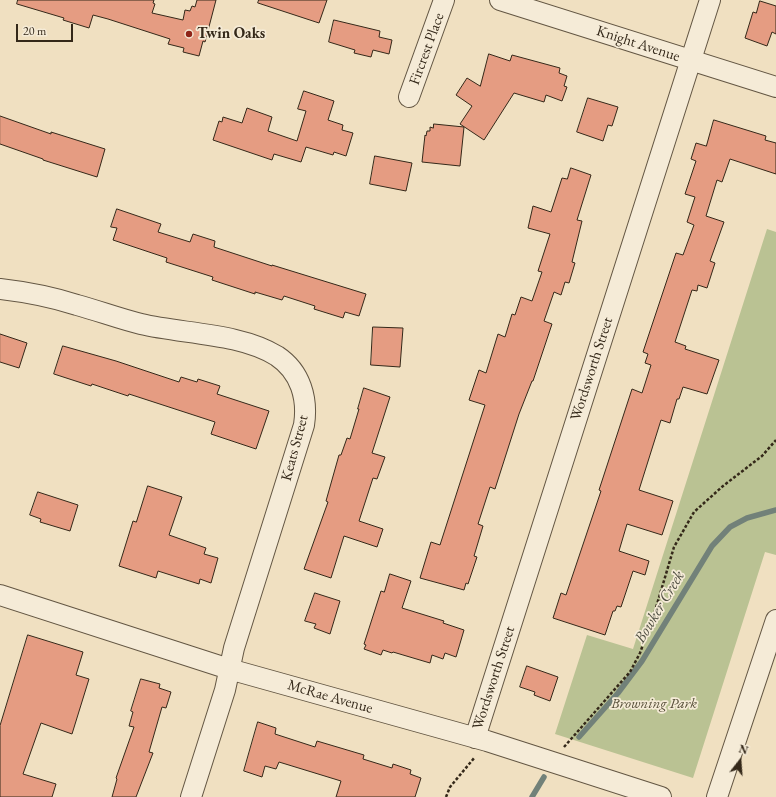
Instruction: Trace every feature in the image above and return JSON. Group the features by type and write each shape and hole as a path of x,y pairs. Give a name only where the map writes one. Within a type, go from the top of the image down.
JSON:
{"street":[{"name":"Fircrest Place","path":"409,97 444,0"},
{"name":"Knight Avenue","path":"500,0 776,87"},
{"name":"Wordsworth Street","path":"476,746 710,0"},
{"name":"Keats Street","path":"0,289 45,296 143,324 236,340 277,356 294,373 304,394 304,426 236,641 225,690 191,797"},
{"name":"McRae Avenue","path":"0,594 229,669 476,746 550,762 661,797"},
{"path":"717,797 776,620"}],"path":[{"path":"550,762 630,672 640,653 655,611 674,547 694,512 723,486 762,456 776,440"},
{"path":"446,797 450,786 458,776 476,746"}],"green space":[{"name":"Browning Park","path":"767,229 776,232 776,555 765,552 693,778 555,734 587,635 633,649"}],"building":[{"path":"18,0 154,0 153,3 155,4 152,13 183,20 185,10 190,11 192,6 195,7 197,0 216,0 205,42 203,41 199,56 183,52 184,48 168,44 170,39 108,19 93,15 89,28 63,20 64,18 17,4"},
{"path":"259,0 327,0 319,23 258,3"},
{"path":"760,1 776,6 776,34 772,32 767,46 745,38 753,12 756,13"},
{"path":"334,20 380,31 379,37 392,40 389,54 373,50 371,57 354,53 355,50 329,42"},
{"path":"489,54 510,61 512,55 560,68 559,73 567,76 564,86 567,87 562,101 546,95 544,102 514,93 484,140 460,124 472,106 456,95 467,78 480,86"},
{"path":"304,91 334,101 328,120 343,125 342,130 353,133 346,156 334,152 333,155 306,147 301,162 274,154 272,160 213,140 219,121 222,122 223,117 242,123 247,108 272,117 268,131 297,141 306,111 298,109"},
{"path":"588,98 618,107 612,126 608,125 603,141 577,132"},
{"path":"0,116 51,134 51,132 105,149 97,177 43,160 0,144"},
{"path":"714,120 766,136 765,140 776,143 776,174 730,159 722,182 717,180 706,216 724,222 710,261 715,263 707,288 698,285 697,291 692,290 675,342 686,346 685,349 719,360 707,394 683,387 679,399 677,399 670,423 661,420 639,490 673,501 662,535 627,524 619,551 649,561 645,575 633,571 621,607 617,606 615,611 613,611 605,635 553,618 561,593 566,595 601,491 599,490 632,389 642,393 651,365 645,363 648,354 643,352 676,253 683,255 694,225 687,222 695,197 685,194 696,161 691,159 696,143 706,146"},
{"path":"434,124 464,127 460,166 422,162 425,135 426,136 427,131 430,131 430,127 433,128"},
{"path":"375,156 412,163 406,191 370,184"},
{"path":"571,168 591,175 577,220 582,221 572,262 575,263 569,283 565,282 561,295 554,292 544,321 552,324 533,381 519,414 495,489 490,487 478,524 483,526 474,556 477,557 468,584 466,583 464,590 420,578 431,542 440,545 485,405 469,400 479,370 486,373 498,334 505,337 512,314 515,315 521,297 532,301 542,272 538,271 550,234 528,228 533,206 551,212 562,178 567,179"},
{"path":"117,209 161,224 158,232 190,242 193,234 215,241 214,247 366,294 359,316 345,312 343,318 314,309 315,306 284,296 282,300 255,292 255,294 212,280 213,277 166,262 167,258 113,240 117,228 111,227"},
{"path":"373,327 403,328 400,367 371,365"},
{"path":"0,334 27,343 19,368 0,362"},
{"path":"63,346 116,361 179,382 181,377 197,382 198,379 220,386 217,394 269,411 256,449 211,434 215,422 129,394 128,396 92,384 91,386 54,374"},
{"path":"364,388 390,397 372,453 385,457 377,479 373,478 359,521 383,529 377,547 344,536 331,578 304,569 328,502 326,501 339,455 341,455 347,438 350,439"},
{"path":"148,486 182,497 169,535 206,548 204,554 218,558 211,583 200,579 199,584 158,571 156,578 119,566 133,521 136,522"},
{"path":"38,492 78,505 70,531 40,522 41,519 30,515"},
{"path":"390,574 411,581 402,608 444,621 443,623 464,630 456,657 445,653 443,659 432,655 430,663 393,652 383,650 381,655 364,649 366,645 364,644 381,591 384,592"},
{"path":"315,593 340,601 330,634 314,628 316,624 305,621"},
{"path":"28,635 83,652 76,675 89,679 72,734 41,723 23,774 56,784 52,797 0,797 0,726"},
{"path":"527,666 558,677 550,701 534,695 535,692 520,687"},
{"path":"141,679 160,684 159,688 171,692 166,708 162,707 149,752 153,753 136,797 112,797 116,778 134,727 129,726 133,712 131,711"},
{"path":"258,722 276,728 275,734 315,747 317,741 364,755 363,759 392,768 393,764 411,770 410,774 421,778 415,797 336,797 341,781 279,762 276,769 265,766 262,777 244,771"}],"waterway":[{"name":"Bowker Creek","path":"579,737 618,693 642,661 712,546 730,527 747,518 776,510"},
{"name":"Bowker Creek","path":"532,797 544,777"}],"place":[{"name":"Twin Oaks","path":"189,34"}]}
